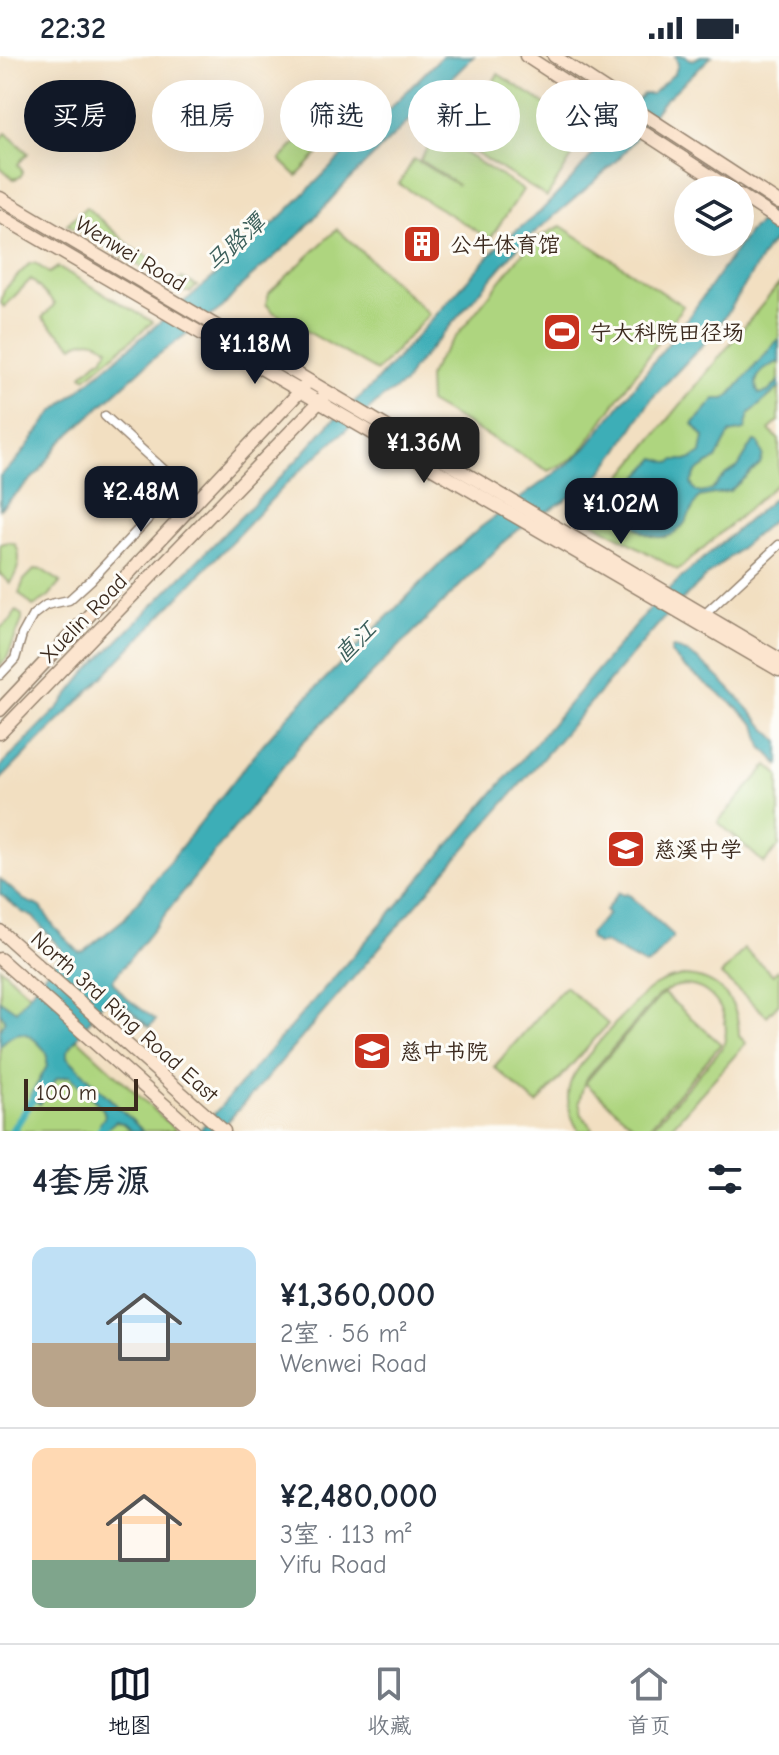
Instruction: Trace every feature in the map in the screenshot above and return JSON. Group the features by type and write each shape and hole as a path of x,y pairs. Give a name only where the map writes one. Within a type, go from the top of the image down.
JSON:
{"main road":[{"path":"526,56 710,176"},
{"path":"554,56 776,201"},
{"name":"Wenwei Road","path":"0,198 208,321 305,386"},
{"path":"754,204 779,220"},
{"name":"Wenwei Road","path":"0,216 198,331 324,397 677,606 779,670"},
{"name":"Xuelin Road","path":"0,710 305,386"},
{"name":"Xuelin Road","path":"0,733 324,397"},
{"name":"Wenwei Road","path":"677,606 704,615 779,659"},
{"name":"North 3rd Ring Road East","path":"0,931 224,1131"},
{"name":"North 3rd Ring Road East","path":"0,959 194,1131"}],"street":[{"path":"0,675 15,659 22,635 33,615 46,605 69,600 175,490 174,479 105,416"},
{"path":"704,615 779,545"}],"green space":[{"path":"520,88 536,98 536,152 575,152 547,197 474,152 520,152"},
{"path":"6,133 28,153 18,164 23,172 20,177 14,179 0,167 0,139"},
{"path":"288,152 320,152 297,176 280,160"},
{"path":"425,152 463,152 523,190 490,239 399,184 414,159 458,185 420,160"},
{"path":"86,207 135,250 154,259 151,266 180,282 182,278 197,286 185,292 67,224"},
{"name":"宁大科院田径场","path":"561,226 683,306 580,453 549,471 429,402 428,377 439,358 533,240"},
{"path":"337,229 429,314 377,371 273,312 266,304 269,293"},
{"path":"35,263 49,273 58,267 153,322 86,378 82,375 103,359 108,348 90,340 73,346 42,318 55,304 31,279 4,307 1,303 4,290 29,264"},
{"path":"779,284 779,421 769,430 779,440 779,482 678,570 570,509 579,500 593,507 602,501"},
{"path":"0,544 15,544 19,559 10,583 0,574"},
{"path":"35,569 61,582 48,597 33,606 19,593 24,580"},
{"path":"16,611 22,615 22,620 7,658 0,666 0,628 11,620"},
{"path":"768,765 779,775 779,846 764,863 718,822"},
{"path":"744,949 773,975 777,970 779,972 779,1003 767,1016 721,975"},
{"path":"0,967 177,1131 0,1131"},
{"path":"683,976 696,977 717,986 731,1002 739,1036 746,1043 668,1131 649,1131 723,1047 726,1033 719,1007 701,989 676,987 659,995 585,1080 579,1102 582,1115 594,1131 579,1131 568,1103 574,1075 621,1017 657,984"},
{"path":"565,986 608,1024 537,1104 494,1067"},
{"path":"663,993 721,1044 646,1131 640,1131 585,1083"}],"water":[{"path":"442,56 474,56 450,80 418,80"},
{"path":"675,56 692,60 712,56 664,101 648,121 648,94 652,94 675,73 678,64"},
{"path":"408,90 408,121 392,137 392,106"},
{"path":"346,152 377,152 300,234 242,285 223,307 154,358 59,444 39,472 0,509 0,476 17,460 53,412 284,214"},
{"path":"594,152 624,152 593,183 521,244 411,371 405,383 382,398 292,478 0,780 0,767 58,708 84,675 330,423 370,388 502,242 540,212"},
{"path":"779,203 779,237 768,247 711,336 652,398 595,481 512,534 301,744 112,981 125,997 156,1020 149,1027 109,994 67,1052 67,1057 143,1131 132,1131 116,1121 106,1129 100,1124 105,1116 103,1109 70,1076 57,1078 40,1104 30,1097 47,1066 47,1053 36,1040 19,1033 0,1046 0,1031 5,1020 0,1012 0,1000 16,1011 61,949 33,917 0,894 0,879 24,900 41,907 55,928 79,952 124,919 289,715 443,561 481,527 586,448 685,322 732,256 754,256 754,227"},
{"path":"779,338 779,362 764,370 756,383 759,394 768,392 779,381 779,388 749,414 745,430 730,433 716,459 696,472 691,483 695,491 711,490 726,474 738,467 754,441 758,442 763,455 760,464 730,491 699,497 686,521 675,533 657,537 640,530 625,506 631,487 656,458 671,463 690,460 701,453 704,437 693,424 715,399 725,399 731,394"},
{"path":"779,494 779,515 706,577 662,620 219,1131 199,1131 409,892 652,606"},
{"path":"672,648 684,651 713,672 779,742 779,765 762,747 756,725 684,667 671,653"},
{"path":"619,892 623,895 627,893 673,935 654,960 645,965 605,943 597,944 590,939 589,934 608,914 605,911"}],"waterway":[{"name":"直江","path":"12,1131 38,1091"},
{"path":"100,1131 110,1118"}],"place":[{"name":"公牛体育馆","path":"422,244"},
{"name":"宁大科院田径场","path":"562,332"},
{"name":"慈溪中学","path":"626,849"},
{"name":"慈中书院","path":"372,1051"}],"water label":[{"name":"马路潭","path":"235,243"}]}
